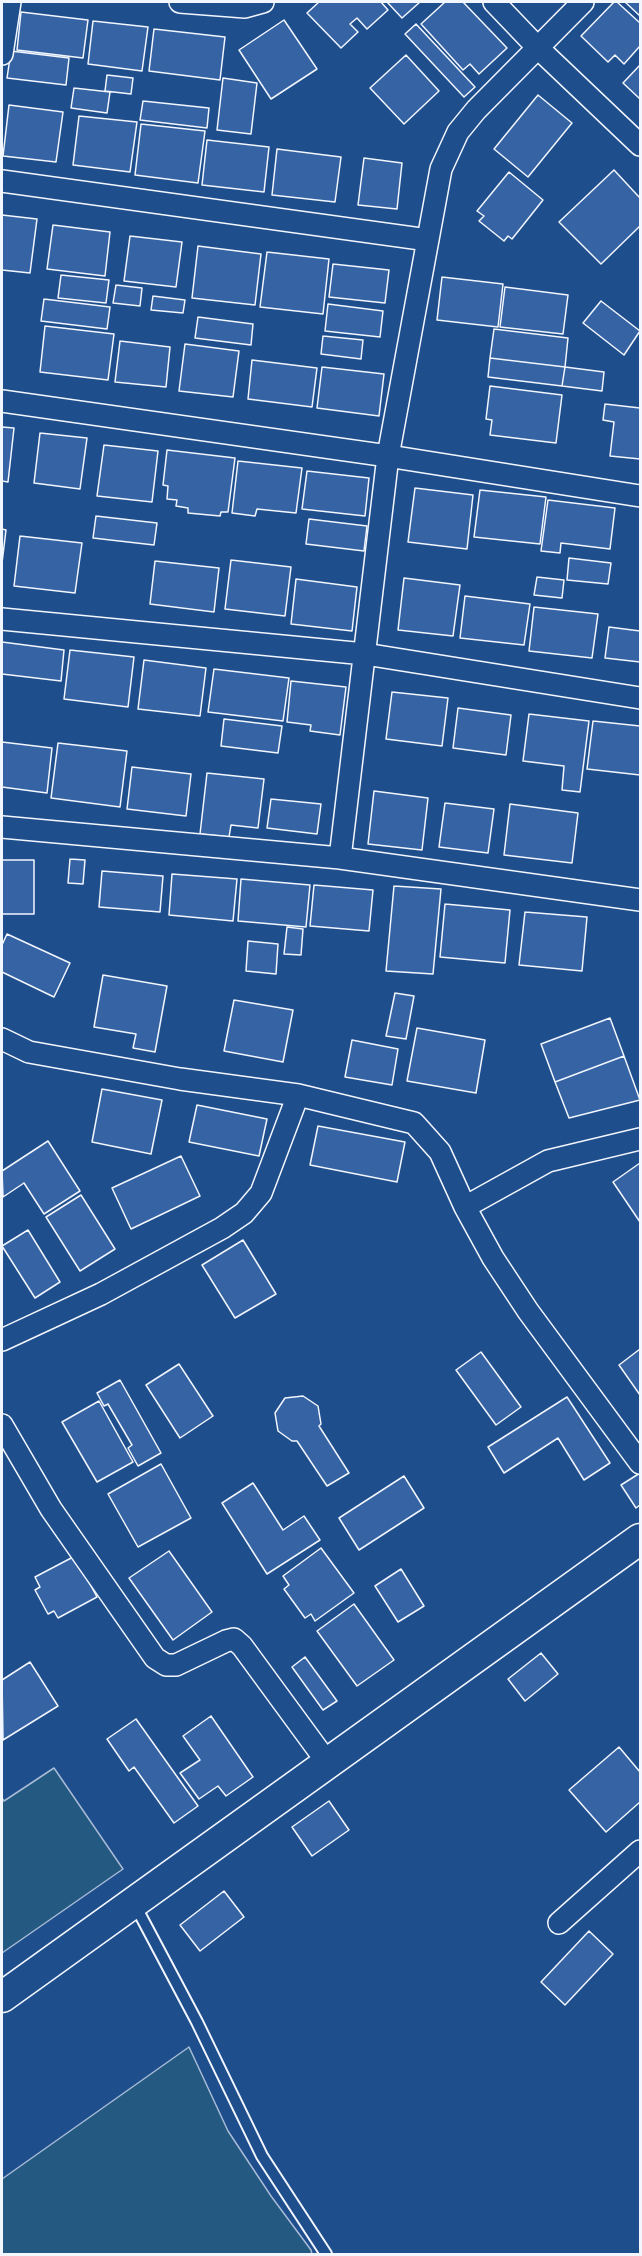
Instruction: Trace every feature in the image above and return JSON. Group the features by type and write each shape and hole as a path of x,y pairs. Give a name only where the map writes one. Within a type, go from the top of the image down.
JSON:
{"main road":[{"path":"2,1997 640,1539"}],"street":[{"path":"2,54 10,2"},
{"path":"180,2 245,7 263,2"},
{"path":"494,2 538,48 640,146"},
{"path":"340,858 388,456 441,169 458,132 476,110 583,2"},
{"path":"2,181 428,240"},
{"path":"2,401 388,456 640,496"},
{"path":"2,619 364,654 640,698"},
{"path":"2,827 340,858 640,900"},
{"path":"2,1039 29,1052 180,1079 298,1095 414,1123 440,1152 465,1207 493,1258 528,1311 640,1463"},
{"path":"2,1340 101,1294 222,1228 244,1213 261,1193 298,1095"},
{"path":"465,1207 548,1161 640,1139"},
{"path":"2,1425 51,1509 155,1658 165,1665 176,1665 234,1639 242,1646 327,1762"},
{"path":"559,1923 640,1851"}],"lane":[{"path":"134,1903 197,2022 262,2156 326,2254"}],"shaded area":[{"path":"54,1768 123,1869 2,1953 2,1798 4,1801"},
{"path":"189,2047 228,2131 312,2254 2,2254 2,2179"}],"building":[{"path":"319,2 381,2 388,10 367,29 357,18 350,24 358,32 341,48 307,13"},
{"path":"387,2 420,2 402,18"},
{"path":"445,2 463,2 507,48 479,74 470,64 463,70 421,24"},
{"path":"614,2 617,2 640,23 640,46 624,64 615,55 608,62 581,36"},
{"path":"625,2 640,2 640,16"},
{"path":"21,12 88,20 83,58 17,50"},
{"path":"284,20 317,69 271,99 239,50"},
{"path":"93,21 148,27 142,71 88,64"},
{"path":"416,24 475,87 464,97 405,34"},
{"path":"154,29 225,37 220,80 149,71"},
{"path":"11,51 69,58 66,85 7,78"},
{"path":"406,55 439,91 404,124 370,88"},
{"path":"640,65 640,99 623,83"},
{"path":"107,75 133,78 131,94 105,91"},
{"path":"223,78 257,83 251,134 217,130"},
{"path":"74,88 110,92 107,113 71,108"},
{"path":"538,95 572,123 528,177 494,149"},
{"path":"143,101 209,108 207,128 140,120"},
{"path":"9,105 63,112 56,162 3,156"},
{"path":"79,116 137,122 130,172 73,165"},
{"path":"141,124 205,131 198,183 135,175"},
{"path":"207,140 269,147 264,192 202,185"},
{"path":"277,149 341,157 335,202 272,195"},
{"path":"364,158 402,163 397,209 358,205"},
{"path":"614,170 640,198 640,226 601,264 559,222"},
{"path":"509,172 543,200 512,239 508,236 504,241 479,221 484,216 477,211"},
{"path":"2,215 37,219 30,273 2,270"},
{"path":"53,225 110,232 105,276 47,269"},
{"path":"130,236 182,242 176,287 124,281"},
{"path":"198,246 261,254 255,305 192,298"},
{"path":"267,252 329,259 323,314 260,307"},
{"path":"333,264 389,270 385,303 329,297"},
{"path":"61,275 109,280 106,303 58,298"},
{"path":"442,277 503,284 498,327 437,320"},
{"path":"116,285 142,288 140,306 113,303"},
{"path":"505,287 568,295 563,334 500,327"},
{"path":"153,296 185,300 183,313 151,310"},
{"path":"44,299 110,307 107,329 41,321"},
{"path":"601,301 640,331 624,355 583,323"},
{"path":"328,304 383,311 380,337 325,331"},
{"path":"198,317 253,324 251,345 195,338"},
{"path":"45,326 114,334 108,380 40,372"},
{"path":"494,329 568,338 565,367 490,358"},
{"path":"323,336 363,340 361,359 321,354"},
{"path":"120,341 170,347 166,387 115,382"},
{"path":"185,344 239,351 233,397 179,391"},
{"path":"490,358 565,367 562,386 488,377"},
{"path":"252,360 317,368 312,407 248,399"},
{"path":"322,367 384,374 379,416 317,408"},
{"path":"565,367 604,372 602,391 562,386"},
{"path":"490,386 562,395 556,443 490,435 492,420 486,419"},
{"path":"605,404 640,408 640,459 610,456 614,422 603,420"},
{"path":"2,427 14,428 8,482 2,481"},
{"path":"40,433 87,438 80,489 34,483"},
{"path":"104,445 158,451 152,502 97,496"},
{"path":"167,450 235,458 228,512 221,512 220,516 188,513 188,508 176,506 177,500 167,499 168,486 163,485"},
{"path":"238,461 302,468 296,513 257,509 255,516 232,513"},
{"path":"307,471 369,478 365,516 302,509"},
{"path":"415,488 473,495 467,549 408,542"},
{"path":"480,490 546,497 540,544 474,537"},
{"path":"548,500 615,508 610,549 561,543 560,553 541,551"},
{"path":"96,516 157,523 154,545 93,538"},
{"path":"309,519 367,526 364,551 306,544"},
{"path":"2,529 6,530 2,563"},
{"path":"20,536 82,543 75,593 14,586"},
{"path":"569,558 611,563 608,584 567,580"},
{"path":"231,560 291,567 285,616 225,609"},
{"path":"155,561 219,568 214,612 150,604"},
{"path":"537,577 564,580 562,598 534,595"},
{"path":"404,578 460,585 453,636 398,630"},
{"path":"296,579 357,587 352,631 291,624"},
{"path":"465,596 530,604 524,645 460,638"},
{"path":"534,607 598,614 592,658 529,651"},
{"path":"609,627 640,631 640,662 605,658"},
{"path":"2,642 64,650 61,681 2,674"},
{"path":"70,650 134,657 128,707 64,699"},
{"path":"144,660 206,668 200,716 138,709"},
{"path":"214,669 289,678 283,721 208,712"},
{"path":"291,681 346,687 340,735 310,731 311,725 287,722"},
{"path":"392,692 448,698 442,746 386,739"},
{"path":"458,708 511,715 506,755 453,748"},
{"path":"529,714 589,721 580,792 562,790 564,766 523,761"},
{"path":"224,719 282,726 278,753 221,746"},
{"path":"593,721 640,726 640,775 587,769"},
{"path":"2,742 52,748 47,793 2,787"},
{"path":"58,743 127,751 120,807 51,798"},
{"path":"132,767 191,774 186,816 127,809"},
{"path":"207,773 264,779 258,828 231,825 229,837 200,834"},
{"path":"374,791 428,798 422,850 368,844"},
{"path":"271,799 321,804 317,834 267,828"},
{"path":"445,803 494,809 488,853 439,847"},
{"path":"510,804 578,813 572,863 504,855"},
{"path":"70,859 85,860 83,884 68,883"},
{"path":"2,860 34,860 34,914 2,914"},
{"path":"102,871 163,876 160,912 99,907"},
{"path":"172,874 237,879 233,921 169,915"},
{"path":"241,879 310,885 306,927 238,921"},
{"path":"314,885 373,890 369,931 310,926"},
{"path":"394,886 441,889 433,974 386,971"},
{"path":"445,904 510,910 505,963 440,957"},
{"path":"525,912 587,917 582,971 519,965"},
{"path":"287,927 303,929 301,955 284,954"},
{"path":"7,934 70,963 54,997 2,972 2,945"},
{"path":"248,941 278,944 276,974 246,971"},
{"path":"103,975 167,986 155,1052 133,1048 136,1034 94,1027"},
{"path":"395,993 414,996 406,1039 386,1036"},
{"path":"234,1000 293,1010 283,1062 224,1051"},
{"path":"610,1018 624,1056 555,1082 541,1044"},
{"path":"417,1028 485,1040 476,1093 407,1081"},
{"path":"352,1040 398,1049 392,1085 345,1077"},
{"path":"624,1056 640,1100 569,1118 555,1082"},
{"path":"102,1089 162,1100 151,1154 92,1142"},
{"path":"197,1105 267,1119 259,1156 189,1142"},
{"path":"318,1126 405,1142 397,1182 310,1165"},
{"path":"48,1141 80,1191 44,1214 24,1183 3,1197 2,1171"},
{"path":"181,1156 200,1196 131,1229 112,1188"},
{"path":"640,1163 640,1222 613,1182"},
{"path":"81,1195 115,1249 80,1271 46,1217"},
{"path":"28,1230 60,1282 35,1298 2,1246"},
{"path":"243,1240 276,1294 235,1318 202,1265"},
{"path":"640,1349 640,1395 619,1365"},
{"path":"481,1352 521,1407 496,1425 456,1370"},
{"path":"179,1364 213,1416 180,1438 146,1385"},
{"path":"120,1380 161,1453 138,1466 128,1448 132,1445 108,1404 104,1406 97,1393"},
{"path":"303,1396 318,1406 321,1424 319,1426 349,1473 327,1486 297,1441 292,1441 278,1431 275,1413 285,1398"},
{"path":"567,1397 610,1463 584,1480 558,1438 504,1473 488,1447"},
{"path":"99,1401 133,1462 97,1482 62,1422"},
{"path":"161,1464 191,1518 138,1547 108,1494"},
{"path":"640,1473 640,1505 636,1508 621,1485"},
{"path":"404,1476 424,1508 359,1550 339,1518"},
{"path":"253,1483 283,1530 304,1516 320,1540 267,1574 222,1503"},
{"path":"321,1548 354,1593 315,1621 311,1614 305,1618 284,1589 289,1585 283,1576"},
{"path":"169,1551 212,1612 173,1640 129,1578"},
{"path":"75,1556 97,1597 58,1618 54,1611 48,1614 35,1590 40,1587 35,1577"},
{"path":"401,1569 424,1606 398,1622 375,1586"},
{"path":"354,1604 394,1660 357,1686 317,1631"},
{"path":"541,1653 558,1674 525,1701 508,1679"},
{"path":"305,1657 337,1701 323,1710 292,1667"},
{"path":"30,1662 58,1706 3,1740 2,1680"},
{"path":"211,1716 253,1777 226,1796 218,1786 199,1799 180,1773 200,1760 183,1736"},
{"path":"136,1719 198,1806 174,1823 134,1767 129,1771 107,1739"},
{"path":"619,1747 640,1772 640,1802 606,1832 569,1790"},
{"path":"329,1801 349,1830 312,1856 292,1827"},
{"path":"224,1891 244,1917 200,1951 180,1925"},
{"path":"589,1931 613,1954 565,2005 541,1982"}]}
